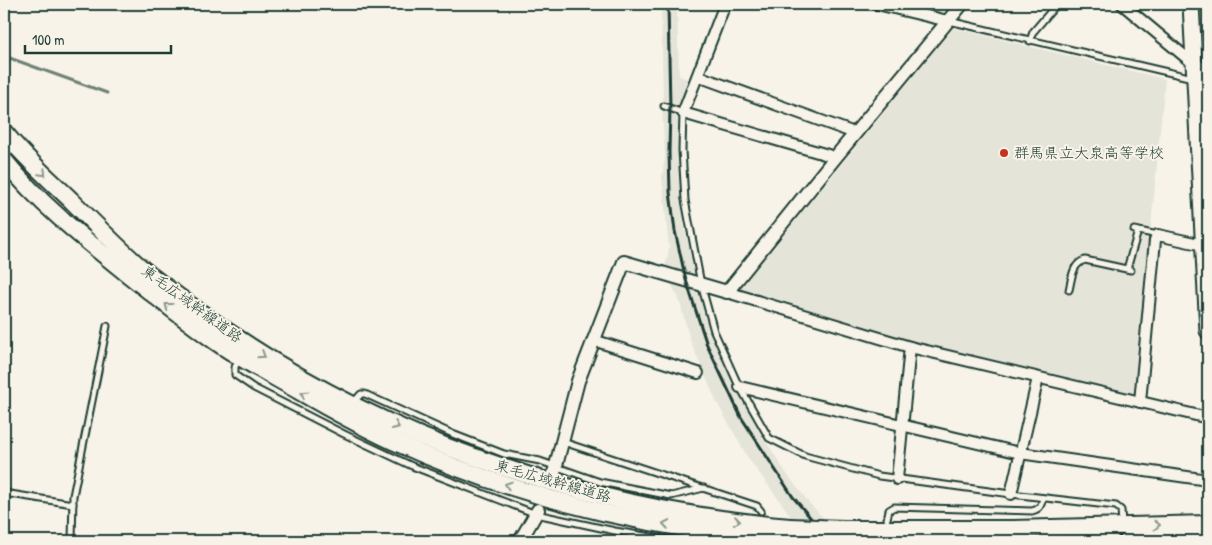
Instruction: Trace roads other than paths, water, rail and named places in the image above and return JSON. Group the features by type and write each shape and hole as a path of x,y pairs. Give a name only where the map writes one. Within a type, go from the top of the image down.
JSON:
{"highway":[{"path":"5,137 5,166"},
{"name":"東毛広域幹線道路","path":"5,137 139,266 224,330 275,363 352,406 445,446 532,478 598,495 669,510 790,527 1125,534 1208,540"},
{"name":"東毛広域幹線道路","path":"5,166 66,225 171,309 217,342 346,418 393,441 471,473 538,496 614,514 695,530 801,541 821,541"},
{"name":"東毛広域幹線道路","path":"1125,534 1208,524"},
{"path":"1103,541 1111,541"}],"main road":[{"path":"1191,4 1199,73 1208,332"}],"street":[{"path":"725,4 683,113 834,158"},
{"path":"877,4 948,21"},
{"path":"726,292 962,4"},
{"path":"1122,4 1199,73"},
{"path":"698,76 849,131"},
{"path":"1140,402 1155,240 1158,235 1206,246"},
{"path":"555,470 578,381 624,262 910,348 1208,418"},
{"path":"593,340 698,372"},
{"path":"897,480 910,348"},
{"path":"1011,494 1038,378"},
{"path":"740,387 1020,454 1208,480"},
{"path":"520,541 537,512"}],"lane":[{"path":"1030,41 1033,32 1057,4"},
{"path":"948,21 1030,41 1199,73"},
{"path":"664,106 683,113 684,200 700,284 714,331 740,387 772,440 805,456 860,472 897,480 1116,506 1121,510 1125,534"},
{"path":"1069,290 1075,266 1079,262 1085,260 1129,269 1136,231 1158,235"},
{"path":"72,541 73,504 107,326"},
{"path":"240,357 234,372 238,378 344,434 412,466 537,512 675,541"},
{"path":"352,406 356,399 365,394 455,435 504,454 540,461 555,470 600,482 671,496 704,488"},
{"path":"562,442 757,506 761,511"},
{"path":"4,493 73,504"},
{"path":"887,519 889,510 894,507 1032,511 1041,506 1043,498"}],"waterway":[{"path":"4,56 107,93"}],"railway":[{"path":"668,4 670,192 675,231 686,280 707,345 741,417 793,497 830,541"}],"place":[{"name":"群馬県立大泉高等学校","path":"1004,153"}]}
